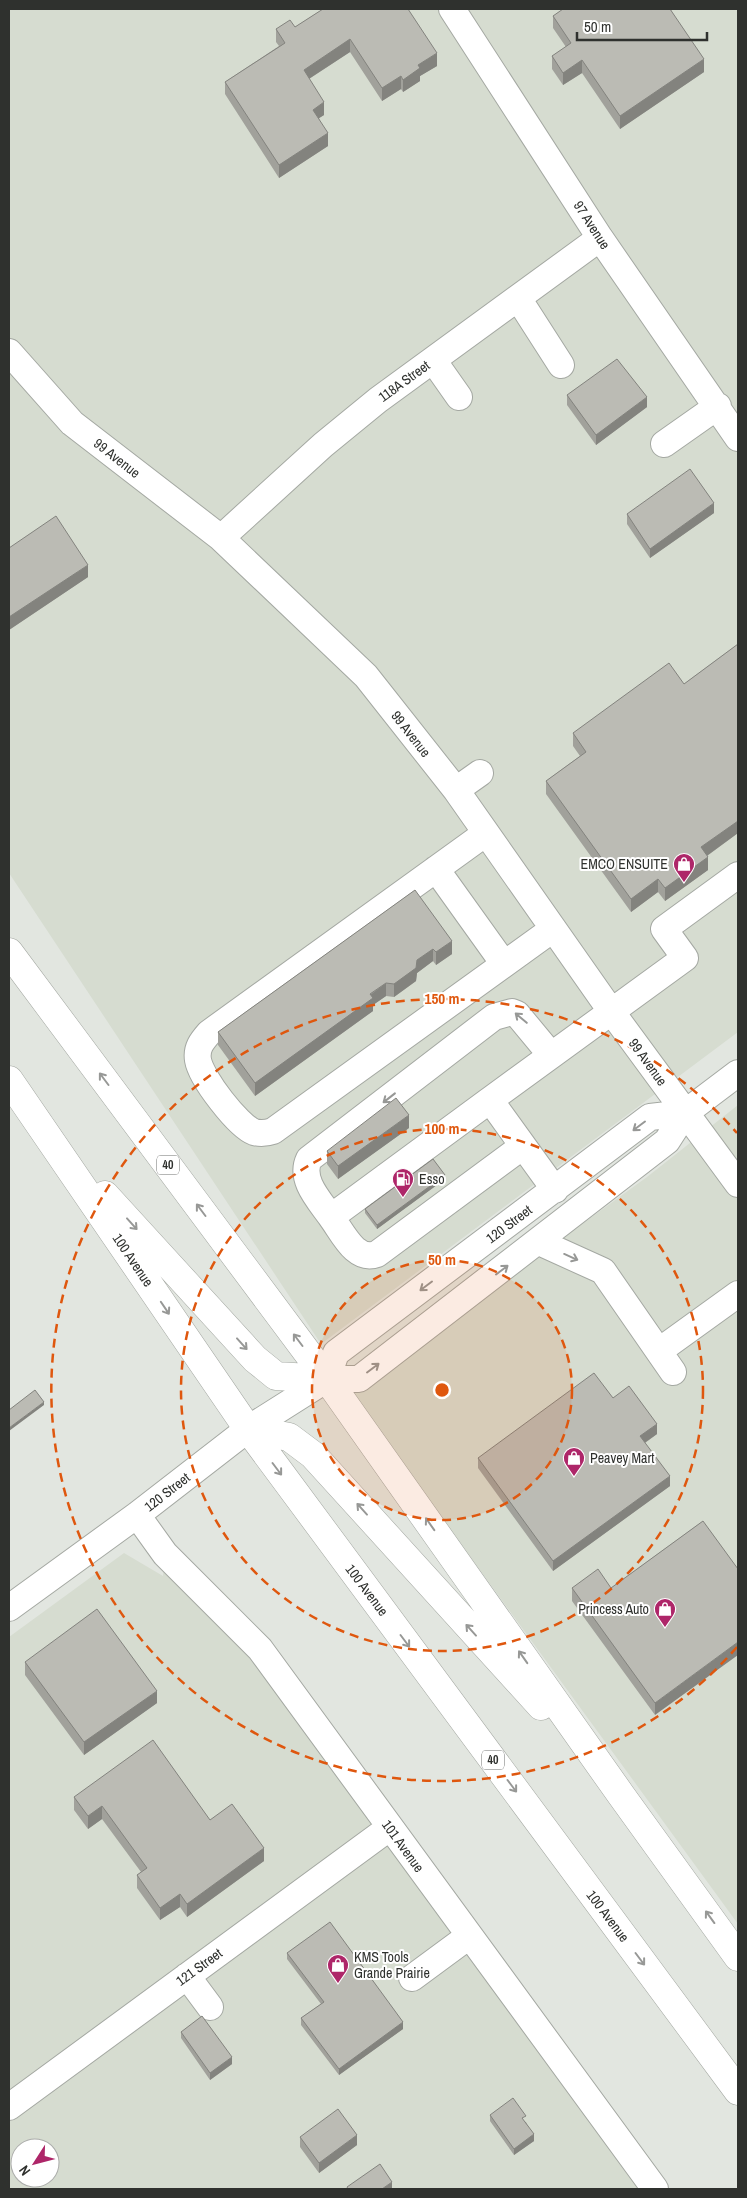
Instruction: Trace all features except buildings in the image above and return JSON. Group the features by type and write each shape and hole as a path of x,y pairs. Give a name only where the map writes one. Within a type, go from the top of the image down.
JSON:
{"main road":[{"name":"40","path":"9,952 327,1379 621,1795 738,1956"},
{"name":"100 Avenue","path":"9,1080 248,1429 738,2091"},
{"path":"40,1124 255,1359 276,1376 327,1379"},
{"path":"248,1429 289,1437 313,1455 621,1795"}],"street":[{"name":"97 Avenue","path":"452,9 600,238 718,406 738,438"},
{"name":"118A Street","path":"221,538 323,445 378,400 600,238"},
{"path":"518,298 561,365"},
{"name":"99 Avenue","path":"9,352 72,423 221,538 366,676 456,790 611,1011 738,1184"},
{"path":"433,360 459,397"},
{"path":"664,444 718,406"},
{"path":"456,790 480,773"},
{"path":"486,833 209,1033 201,1041 198,1050 198,1060 202,1072 245,1127 264,1134 273,1131 553,929"},
{"path":"436,869 504,964"},
{"path":"331,1217 685,958 664,929 738,874"},
{"path":"523,1146 378,1254 369,1257 360,1255 331,1217 308,1182 306,1174 309,1159 494,1017 512,1012 517,1014 551,1055"},
{"path":"327,1379 359,1379 539,1242 667,1141 685,1113 738,1073"},
{"path":"490,1100 555,1190"},
{"name":"120 Street","path":"9,1608 137,1515 248,1429 327,1379 336,1353 650,1117 685,1113"},
{"path":"539,1242 603,1271 666,1361 738,1294"},
{"name":"101 Avenue","path":"137,1515 165,1554 260,1649 655,2189"},
{"name":"121 Street","path":"9,2107 390,1828"},
{"path":"412,1978 469,1936"},
{"path":"187,1976 210,2007"}],"shaded area":[{"path":"9,9 738,9 738,1032 321,1344 9,873"},
{"path":"738,1105 738,1924 350,1392 647,1177"},
{"path":"124,1553 163,1576 165,1554 260,1649 655,2189 9,2189 9,1637"}],"place":[{"name":"EMCO ENSUITE","path":"684,883"},
{"name":"Esso","path":"403,1198"},
{"name":"Peavey Mart","path":"574,1477"},
{"name":"Princess Auto","path":"665,1628"},
{"name":"KMS Tools Grande Prairie","path":"338,1984"}]}
